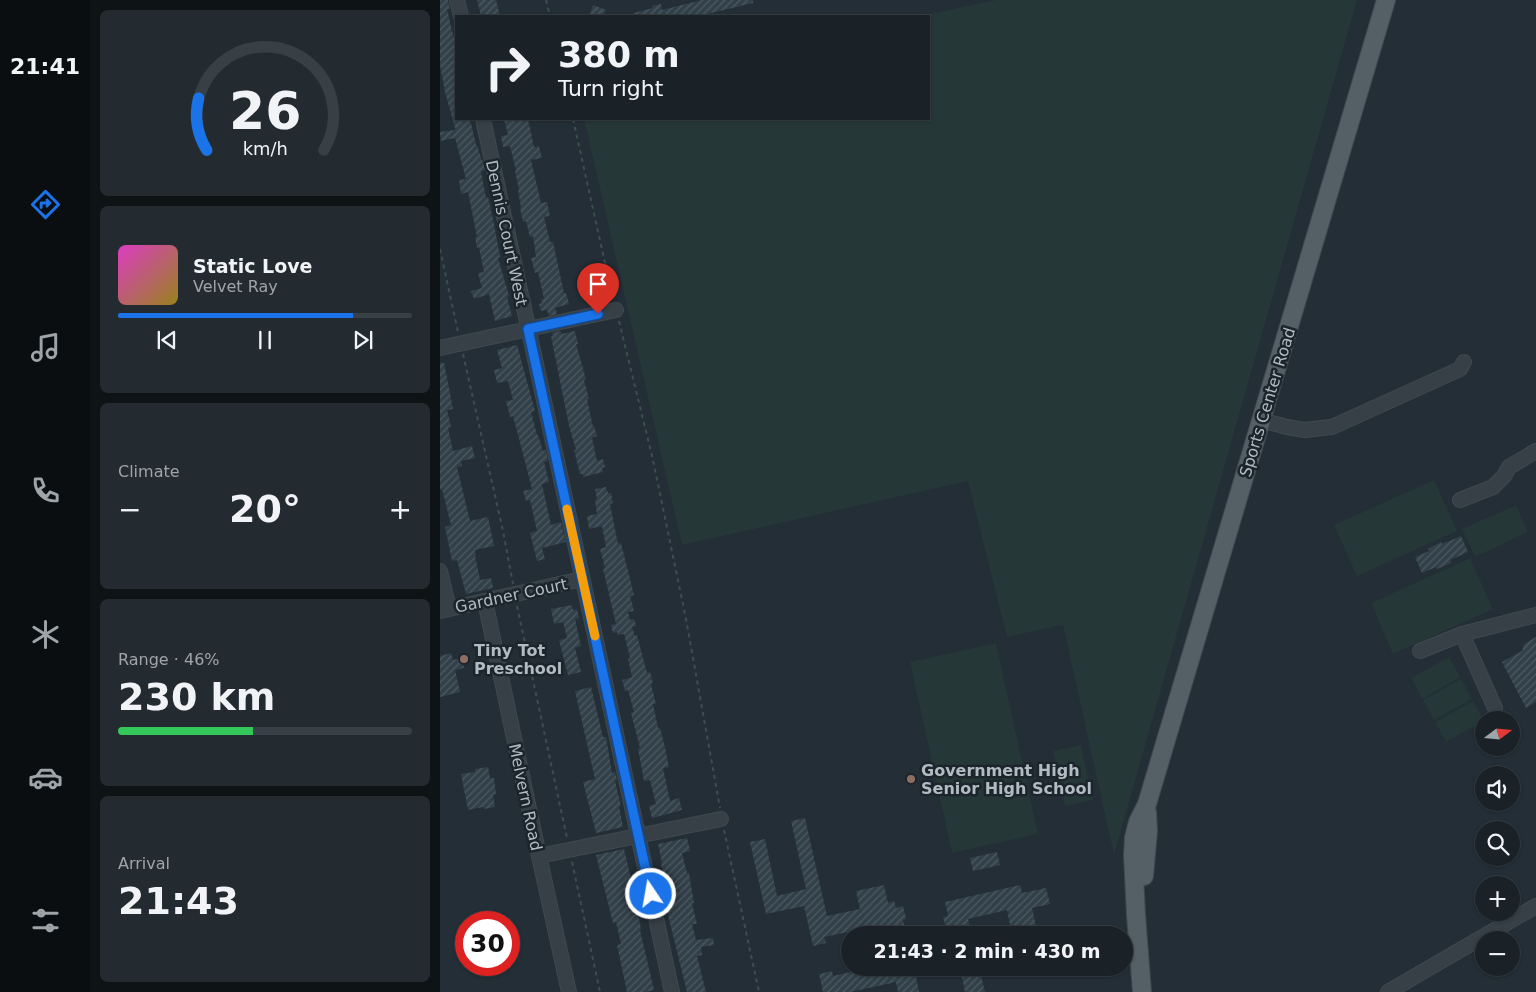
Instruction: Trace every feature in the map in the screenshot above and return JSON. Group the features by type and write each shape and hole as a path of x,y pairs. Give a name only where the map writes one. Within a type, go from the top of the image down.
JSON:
{"main road":[{"name":"Sports Center Road","path":"1142,992 1135,906 1134,838 1138,822 1147,804 1386,0"},
{"name":"Sports Center Road","path":"1147,804 1148,831 1144,902 1152,992"}],"street":[{"path":"457,0 460,15"},
{"name":"Dennis Court West","path":"483,120 672,992"},
{"path":"440,348 616,310"},
{"path":"1261,420 1304,430 1332,427 1460,369 1464,362"},
{"path":"1460,500 1493,487 1504,476 1509,467 1536,451"},
{"path":"440,571 444,610"},
{"name":"Gardner Court","path":"444,610 582,579"},
{"name":"Melvern Road","path":"485,601 569,992"},
{"path":"1420,651 1462,634 1536,615"},
{"path":"1462,634 1495,708"},
{"path":"539,856 722,819"},
{"path":"1388,992 1536,906"}],"path":[{"path":"546,0 550,15"},
{"path":"573,120 616,310 653,460 686,619 722,819 759,992"},
{"path":"440,249 503,531 600,992"}],"shaded area":[{"path":"996,0 1357,0 1114,855 1063,625 1007,637 968,481 682,545 584,120 930,120 930,15 926,15"},
{"path":"1434,480 1457,531 1357,576 1334,525"},
{"path":"1516,505 1528,532 1475,557 1462,529"},
{"path":"1470,558 1493,609 1393,654 1371,603"},
{"path":"996,643 1038,834 952,853 910,662"},
{"path":"1449,657 1460,677 1422,699 1411,678"},
{"path":"1461,679 1472,699 1434,720 1423,700"},
{"path":"1473,701 1478,711 1475,711 1475,726 1446,742 1435,722"},
{"path":"1081,745 1093,800 1065,806 1053,751"}],"building":[{"path":"440,0 448,0 450,9 447,9 453,35 455,35 455,120 470,120 476,145 483,160 485,170 481,172 494,224 500,257 498,258 509,296 507,297 512,316 495,321 489,294 474,299 471,291 482,288 478,273 484,272 479,247 477,248 475,237 477,237 468,192 461,194 459,180 466,179 455,138 441,141 440,132 455,130 455,128 440,65"},
{"path":"477,0 496,0 500,15 481,15"},
{"path":"702,0 753,0 753,3 703,15 634,15 633,13 661,4 662,10"},
{"path":"593,5 606,10 604,15 589,15"},
{"path":"504,120 528,120 534,147 539,146 542,158 531,160 541,203 547,202 550,216 544,217 550,242 553,242 564,293 566,293 569,304 555,308 557,314 549,316 547,310 541,311 539,304 542,303 541,299 544,299 538,272 535,273 531,258 536,257 533,236 530,237 526,221 523,222 516,171 510,146 503,147 501,136 508,135"},
{"path":"561,331 561,334 575,331 578,344 576,344 586,379 584,380 589,399 587,399 593,427 597,436 592,438 597,461 603,459 605,467 602,468 603,472 583,477 583,474 580,474 574,450 576,450 569,426 551,336 553,336 552,333"},
{"path":"517,345 535,411 531,412 537,435 543,451 546,450 548,461 544,462 549,482 542,484 551,525 561,522 566,542 542,548 545,559 537,561 530,533 537,531 530,500 526,501 523,491 532,489 513,416 510,417 506,401 513,400 508,381 497,383 494,370 502,368 497,350"},
{"path":"440,363 444,363 453,409 447,410 451,427 448,428 453,451 472,446 475,458 461,461 462,466 457,467 470,521 488,517 494,546 475,550 480,580 491,578 493,588 466,594 457,560 452,561 445,527 451,525 442,489 440,490"},
{"path":"606,487 608,493 611,493 613,503 610,504 618,544 621,543 634,595 630,596 634,611 628,612 630,620 634,619 636,626 632,627 635,636 637,635 647,673 650,672 653,683 651,684 656,704 653,704 669,767 663,768 670,801 679,798 682,810 652,818 649,806 656,804 650,780 644,781 638,749 640,748 631,713 634,712 628,690 625,691 622,680 632,677 628,659 630,658 624,634 618,635 617,632 613,633 611,625 616,624 600,549 606,547 602,526 589,529 587,516 597,514 595,489"},
{"path":"1461,536 1468,552 1450,560 1451,563 1422,573 1415,557 1429,551 1428,549 1441,542 1442,544"},
{"path":"572,605 573,610 577,609 579,618 575,619 581,646 575,648 581,672 568,675 559,640 567,638 563,622 554,624 551,609"},
{"path":"1536,637 1536,702 1526,708 1502,662 1522,651 1524,644"},
{"path":"451,653 453,660 462,658 464,668 455,670 460,692 440,697 440,656"},
{"path":"591,687 603,737 606,737 612,773 615,772 617,780 615,781 621,806 619,806 623,827 596,833 583,782 595,779 575,691"},
{"path":"488,767 490,778 494,778 496,794 493,795 495,807 468,810 461,774 475,772 475,769"},
{"path":"805,818 827,916 860,909 856,891 884,885 888,903 894,901 896,908 903,906 906,919 903,920 904,926 841,926 841,933 824,937 826,943 813,946 804,906 766,914 750,842 765,839 777,896 806,889 791,821"},
{"path":"687,838 690,851 682,853 687,873 689,873 694,903 692,903 697,924 692,924 696,940 713,938 714,945 701,947 702,955 697,956 706,992 687,992 668,915 665,897 667,896 658,844"},
{"path":"624,849 637,904 640,904 641,912 638,913 640,930 654,990 646,992 627,992 617,945 621,944 616,922 613,923 596,855"},
{"path":"997,852 1000,865 973,871 970,858"},
{"path":"1020,885 1022,893 1046,888 1050,904 1032,908 1036,926 1010,926 1007,910 968,919 970,926 945,926 943,917 948,916 945,902"},
{"path":"832,971 833,976 841,974 841,976 920,976 916,977 919,992 898,992 896,982 850,992 823,992 819,974"},
{"path":"962,976 981,976 985,992 965,992"}],"slow traffic":[{"path":"567,509 595,636"}],"place":[{"name":"Tiny Tot Preschool","path":"464,659"},
{"name":"Government High Senior High School","path":"911,779"}],"route":[{"path":"598,314 528,329 651,894"}]}
